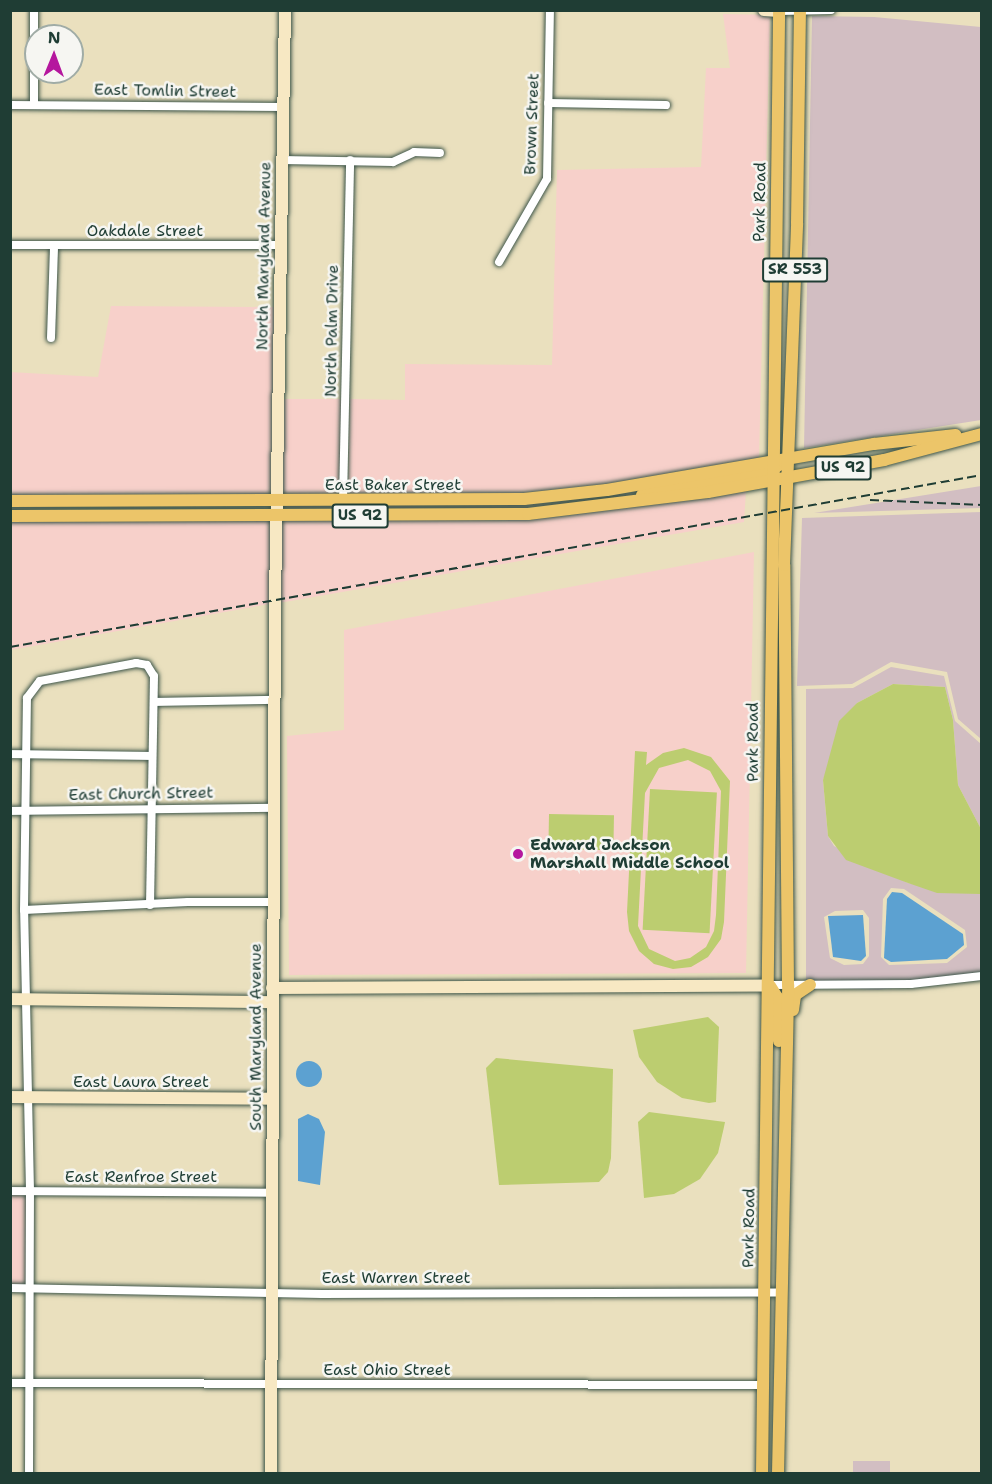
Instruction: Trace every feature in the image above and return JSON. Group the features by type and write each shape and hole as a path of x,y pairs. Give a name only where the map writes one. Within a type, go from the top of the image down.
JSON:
{"main road":[{"name":"Park Road","path":"762,1473 779,11"},
{"name":"Park Road","path":"778,1473 788,986 787,458 797,223 800,11"},
{"name":"US 92","path":"981,433 884,460 787,478 773,470 787,458 981,433"},
{"name":"East Baker Street","path":"14,516 490,516 632,501 773,470"},
{"name":"East Baker Street","path":"14,501 344,501 561,496 773,470"},
{"path":"769,855 775,867 776,963 788,986"},
{"path":"769,985 779,1010 786,1106"},
{"path":"786,1106 795,995 810,985"},
{"path":"765,1291 772,1300 774,1311 774,1394 779,1415"}],"street":[{"path":"34,10 34,105"},
{"name":"North Maryland Avenue","path":"276,516 285,10"},
{"name":"Brown Street","path":"499,262 545,186 550,10"},
{"path":"764,10 831,10"},
{"path":"548,103 666,105"},
{"name":"East Tomlin Street","path":"10,105 282,107"},
{"path":"282,160 393,162 414,152 440,153"},
{"name":"North Palm Drive","path":"344,501 350,160"},
{"name":"Oakdale Street","path":"10,245 280,245"},
{"path":"51,338 54,246"},
{"path":"14,501 14,516"},
{"path":"158,501 158,516"},
{"name":"South Maryland Avenue","path":"271,1473 276,516"},
{"path":"29,1473 30,1191 24,910 27,698 33,687 51,679 136,663 147,665 154,676 156,702 149,809 150,905"},
{"path":"156,702 274,700"},
{"path":"10,754 151,756"},
{"name":"East Church Street","path":"10,811 273,808"},
{"path":"24,910 273,902"},
{"path":"272,988 911,984 981,976"},
{"path":"10,999 272,1002"},
{"name":"East Laura Street","path":"10,1097 272,1099"},
{"name":"East Renfroe Street","path":"10,1191 271,1193"},
{"name":"East Warren Street","path":"10,1288 272,1290 321,1294 782,1292"},
{"name":"East Ohio Street","path":"10,1383 763,1385"}],"shaded area":[{"path":"723,14 770,15 759,458 606,485 524,494 348,497 350,399 405,400 405,364 552,365 557,170 701,167 706,68 730,68"},
{"path":"812,16 874,17 981,27 981,420 804,448"},
{"path":"111,306 275,307 274,496 11,496 10,372 98,377"},
{"path":"283,399 341,399 341,496 283,496"},
{"path":"981,486 981,508 814,513"},
{"path":"645,488 631,496 528,509 281,511 282,506 524,504"},
{"path":"746,490 744,522 279,603 280,521 529,518"},
{"path":"981,512 981,739 958,719 947,672 891,662 852,684 797,686 802,518"},
{"path":"11,521 271,521 270,604 11,650"},
{"name":"Edward Jackson Marshall Middle School","path":"754,552 746,973 289,975 287,736 344,730 344,630"},
{"path":"891,667 944,676 955,721 981,744 981,829 958,785 953,720 945,687 893,684 857,703 823,780 828,836 834,846 908,883 981,892 981,976 878,990 815,987 811,979 806,982 806,689 853,688","holes":["891,888 904,889 965,930 967,947 947,963 889,965 881,957 883,899","863,910 869,918 869,956 863,964 844,965 830,958 824,917 835,911"]},
{"path":"10,1191 30,1191 30,1288 10,1288"},
{"path":"853,1461 890,1461 890,1473 853,1473"}],"green space":[{"path":"893,684 945,687 953,720 958,785 981,829 981,894 937,893 846,860 828,836 823,780 839,721 857,703"},
{"path":"684,748 711,757 730,781 724,922 721,939 708,957 691,967 673,969 654,964 639,951 629,931 627,912 635,751 647,752 646,765 663,753","holes":["688,760 710,771 721,791 714,931 706,947 690,958 675,961 649,949 638,926 645,793 659,768"]},
{"path":"650,789 717,793 710,933 643,930"},
{"path":"549,814 614,815 613,850 548,849"},
{"path":"708,1017 719,1027 716,1102 709,1103 682,1098 657,1082 639,1057 633,1030"},
{"path":"496,1058 613,1069 611,1158 608,1172 599,1182 499,1185 486,1068"},
{"path":"649,1112 725,1122 718,1153 700,1179 674,1194 644,1198 638,1122"}],"water":[{"path":"892,892 902,893 963,934 964,945 947,959 891,962 884,958 887,899"},
{"path":"863,915 866,956 861,961 833,957 828,916"},
{"path":"309,1061 318,1065 322,1074 318,1083 309,1087 300,1083 296,1074 300,1065"},
{"path":"308,1114 319,1119 325,1132 320,1185 298,1181 298,1119"}],"railway":[{"path":"10,647 982,475"},
{"path":"870,500 982,505"}],"place":[{"name":"Edward Jackson Marshall Middle School","path":"518,854"}]}
